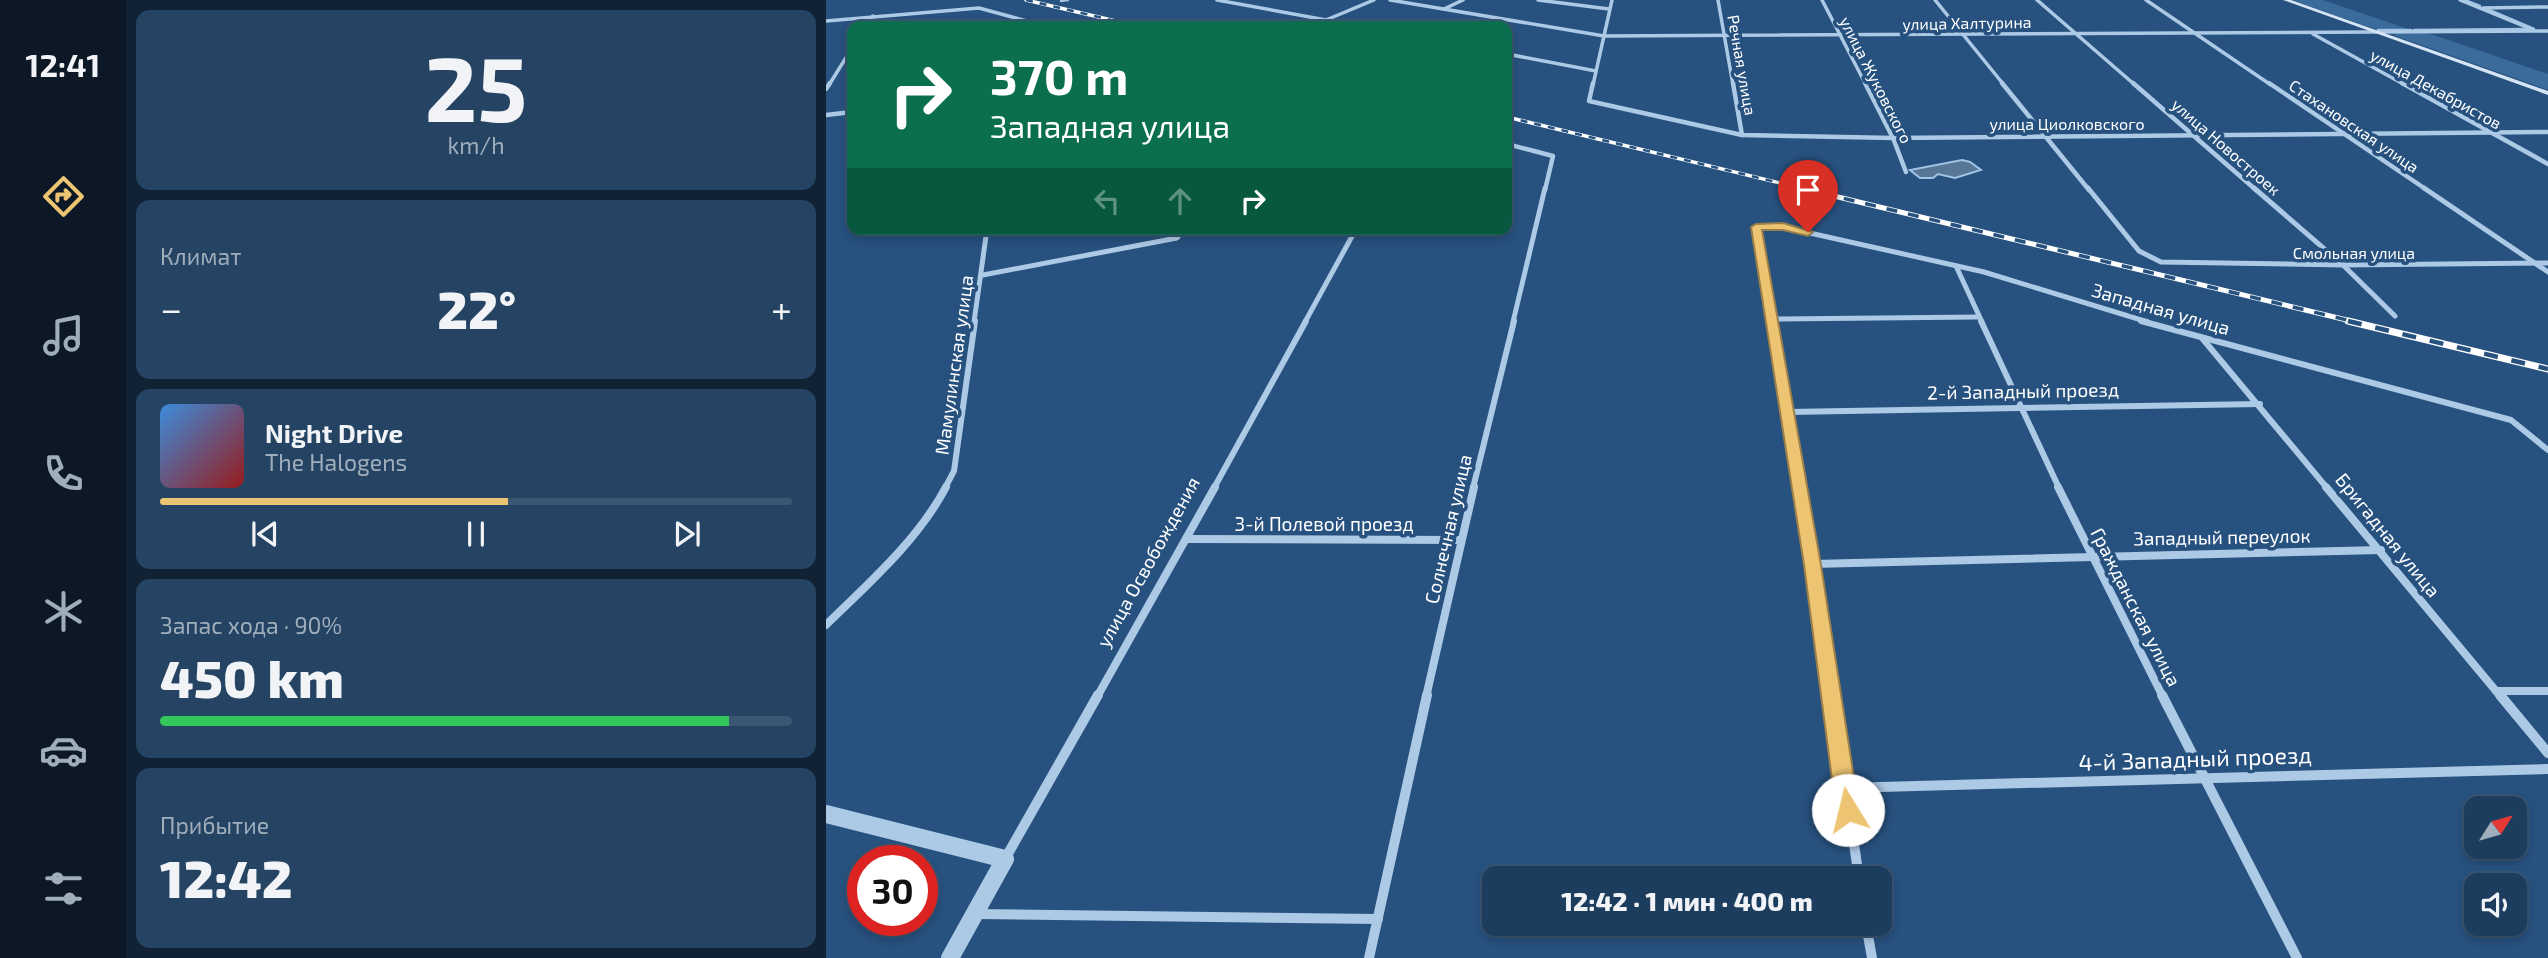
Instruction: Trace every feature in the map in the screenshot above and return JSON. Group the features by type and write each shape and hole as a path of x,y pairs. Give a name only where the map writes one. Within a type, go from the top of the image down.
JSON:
{"main road":[{"path":"2286,0 2548,93"}],"street":[{"path":"1217,0 1332,21"},
{"path":"1326,20 1374,0"},
{"name":"улица Халтурина","path":"1390,0 1604,36 2548,33"},
{"path":"1443,9 1463,0"},
{"path":"1538,0 1609,9"},
{"path":"1512,55 1596,71 1612,0"},
{"name":"Речная улица","path":"1718,0 1742,135"},
{"name":"улица Жуковского","path":"1822,0 1893,138 1906,172"},
{"path":"1935,0 2043,136"},
{"name":"улица Новостроек","path":"2037,0 2343,265 2395,316"},
{"name":"Стахановская улица","path":"2146,0 2548,272"},
{"path":"2459,0 2535,31"},
{"path":"826,21 979,8 1027,21"},
{"path":"2479,8 2548,8"},
{"path":"870,21 873,16"},
{"name":"улица Декабристов","path":"2313,34 2548,164"},
{"path":"826,89 847,56"},
{"name":"улица Циолковского","path":"1596,71 1589,101 1742,135 1893,138 2548,132"},
{"path":"826,115 847,113"},
{"name":"Смольная улица","path":"2043,136 2139,251 2161,262 2343,265 2548,263"},
{"name":"Солнечная улица","path":"1369,958 1461,540 1553,156 1512,145"},
{"name":"Западная улица","path":"1770,319 1756,227 1783,227 1956,266 2202,337 2511,420 2548,450"},
{"name":"Мамулинская улица","path":"826,625 874,578 932,513 954,471 986,235"},
{"path":"983,275 1177,238 1179,235"},
{"name":"улица Освобождения","path":"950,958 1186,540 1353,235"},
{"name":"Гражданская улица","path":"1956,266 2090,555 2207,778 2297,958"},
{"path":"1857,866 1788,412 1770,319 1978,317"},
{"name":"Бригадная улица","path":"2202,337 2548,753"},
{"name":"2-й Западный проезд","path":"1788,412 2260,404"},
{"name":"3-й Полевой проезд","path":"1186,540 1461,540"},
{"name":"Западный переулок","path":"1812,565 2090,555 2381,550"},
{"path":"2496,691 2548,691"},
{"name":"4-й Западный проезд","path":"1844,788 2548,769"},
{"path":"826,814 1005,859"},
{"path":"975,914 1378,919"},
{"path":"1869,936 1872,958"}],"shaded area":[{"path":"2292,0 2323,0 2414,31 2380,31"},
{"path":"2428,33 2548,74 2548,90 2393,35"},
{"path":"1962,160 1981,170 1955,178 1938,174 1933,178 1920,178 1910,170"}],"waterway":[{"path":"1061,1 1068,0"},
{"path":"2465,0 2480,6"},
{"path":"2487,9 2534,29"},
{"path":"2414,30 2527,29"},
{"path":"2378,30 2411,30"}],"railway":[{"path":"1026,0 1116,21"},
{"path":"1512,118 1809,190"},
{"path":"1801,188 2355,322"},
{"path":"2348,321 2548,369"}],"route":[{"path":"1808,232 1783,227 1756,227 1788,412 1848,810"}]}
